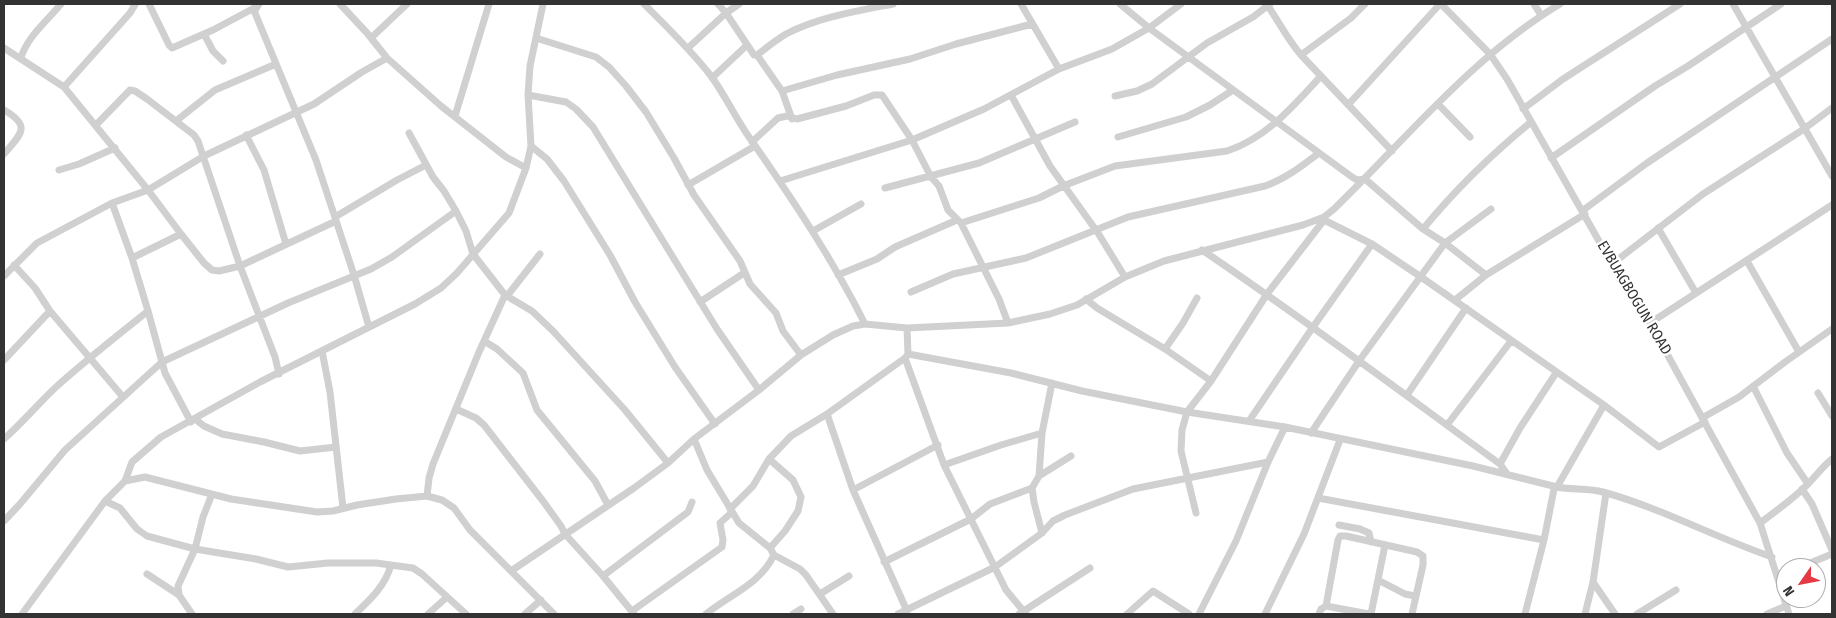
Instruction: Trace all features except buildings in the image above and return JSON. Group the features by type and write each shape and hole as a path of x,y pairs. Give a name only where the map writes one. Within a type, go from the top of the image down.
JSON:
{"street":[{"path":"21,57 25,46 34,33 61,4"},
{"path":"64,87 136,4"},
{"path":"150,4 171,47 179,46 204,34 258,5"},
{"path":"340,4 372,38 387,58 455,116 506,156 526,168"},
{"path":"372,38 407,4"},
{"path":"455,116 489,4"},
{"path":"22,614 105,501 125,480 132,462 161,437 441,288 457,273 509,212 526,168 531,146 528,95 530,66 543,4"},
{"path":"644,4 688,48 712,78 813,231 864,324"},
{"path":"718,4 726,13 746,46 754,56 757,55 782,92 792,119"},
{"path":"688,48 726,13 739,4"},
{"path":"757,55 784,35 807,25 834,16 893,4"},
{"path":"1021,4 1058,69"},
{"path":"1120,4 1149,28 1277,123 1357,180 1365,179 1423,229 1445,243 1486,275"},
{"path":"780,181 912,140 984,109 1058,69 1112,49 1149,28 1181,4"},
{"path":"1301,55 1351,18 1365,4"},
{"path":"1348,105 1441,4"},
{"name":"EVBUAGBOGUN ROAD","path":"1441,4 1490,54 1584,212 1612,264 1650,323 1760,523 1776,572"},
{"path":"1534,4 1541,15"},
{"path":"1196,513 1181,451 1182,430 1187,412 1211,381 1267,294 1324,218 1438,104 1490,54 1541,15 1560,4"},
{"path":"1523,109 1563,79 1680,4"},
{"path":"1732,4 1832,176"},
{"path":"1551,158 1655,86 1781,4"},
{"path":"258,5 256,13 316,160 369,327"},
{"path":"1115,96 1137,91 1152,84 1207,43 1253,17 1269,5 1282,25 1289,41 1392,151"},
{"path":"782,92 837,75 910,59 956,44 1032,24"},
{"path":"204,34 213,51 223,61"},
{"path":"536,38 596,57 609,67 646,112 688,185 736,255 750,284 776,313 783,331 802,356"},
{"path":"1454,300 1486,275 1584,212 1647,163 1832,38"},
{"path":"712,78 746,46"},
{"path":"4,48 21,57 64,87 115,148 204,263 212,270 219,271 240,266 286,244 335,219 397,180 426,165"},
{"path":"4,276 37,243 112,204 148,190 204,156 314,104 387,58"},
{"path":"176,121 215,90 276,64"},
{"path":"838,275 877,258 895,247 959,222 1039,198 1063,186 1115,166 1227,151 1239,147 1277,123 1321,76"},
{"path":"96,125 130,90 147,99 194,135 204,156 240,266 275,357 279,374"},
{"path":"1118,137 1192,114 1233,90"},
{"path":"688,185 754,144 778,118 787,116 797,119 815,115 880,94 912,140 931,177 939,186 948,210 959,222 984,269 999,299 1008,323"},
{"path":"528,95 566,102 576,109 593,127 717,329 759,390"},
{"path":"1011,95 1063,186 1095,230 1125,278"},
{"path":"1438,104 1470,137"},
{"path":"1612,264 1704,194 1804,129 1832,108"},
{"path":"4,110 15,116 22,124 19,136 4,154"},
{"path":"885,188 979,163 1075,122"},
{"path":"1423,229 1437,211 1492,154 1531,122"},
{"path":"409,133 426,165 456,211 466,231 473,254 506,296 532,311 553,331 625,410 668,463"},
{"path":"246,135 264,170 286,244"},
{"path":"531,146 547,159 564,182 610,255 635,302 675,367 715,424"},
{"path":"59,170 115,148"},
{"path":"911,292 953,274 984,269 1026,258 1128,217 1265,186 1293,172 1319,153"},
{"path":"112,204 132,258 165,373 193,420 222,434 300,451 336,447"},
{"path":"813,231 861,204"},
{"path":"1650,323 1747,261 1792,229 1832,205"},
{"path":"1311,433 1445,243 1492,210"},
{"path":"4,521 65,450 162,362 288,303 371,269 392,257 456,211"},
{"path":"511,572 668,463 694,439 802,356 833,335 853,326 864,324 907,328 1008,323 1050,314 1077,305 1125,278 1164,261 1324,218 1372,244 1421,277 1604,405 1659,447 1740,397 1832,329"},
{"path":"1658,228 1696,293"},
{"path":"132,258 181,234"},
{"path":"1250,421 1372,244"},
{"path":"1202,250 1267,294 1407,395 1500,464 1507,474"},
{"path":"427,496 433,464 484,341 506,296 540,254"},
{"path":"1747,261 1799,352"},
{"path":"14,265 35,288 50,311 82,350 91,357 123,397"},
{"path":"700,302 744,273"},
{"path":"1165,349 1197,298"},
{"path":"1086,299 1097,308 1165,349 1211,381"},
{"path":"1407,395 1466,308"},
{"path":"4,360 50,311"},
{"path":"4,439 54,389 148,311"},
{"path":"907,328 907,356 944,465 1006,590 1023,613 1090,568"},
{"path":"484,341 497,349 523,373 537,410 595,481 608,505"},
{"path":"1447,425 1511,341"},
{"path":"322,351 330,392 343,508"},
{"path":"456,409 476,418 484,425 561,526 565,534 633,613 722,547 723,534 720,523 753,486 769,459 791,436 827,414 907,356 1011,373 1187,412 1285,427 1557,486 1606,493 1631,500 1735,545 1772,557"},
{"path":"1500,464 1520,428 1556,373"},
{"path":"1040,476 1042,433 1052,383"},
{"path":"1753,386 1805,487 1832,550"},
{"path":"1818,393 1832,416"},
{"path":"1525,614 1544,540 1554,489 1604,405"},
{"path":"827,414 853,490 907,611"},
{"path":"1199,614 1236,541 1268,462 1285,427"},
{"path":"944,465 1042,433"},
{"path":"694,439 707,470 739,522 772,552 800,569 833,614"},
{"path":"1265,614 1304,534 1340,440"},
{"path":"853,490 938,445"},
{"path":"884,562 971,519 990,504 1032,488 1040,476 1071,456"},
{"path":"706,614 753,582 768,568 772,552 798,512 801,497 793,480 769,459"},
{"path":"1760,523 1805,487 1820,469 1832,459"},
{"path":"898,614 995,567 1042,533 1054,521 1065,515 1133,488 1268,462"},
{"path":"125,480 145,477 231,499 318,512 333,511 356,504 427,496 442,500 454,508 470,530 554,614"},
{"path":"1032,488 1042,533"},
{"path":"1585,614 1593,582 1606,493"},
{"path":"178,595 178,586 195,549 203,517 212,494"},
{"path":"1318,498 1544,540"},
{"path":"105,501 120,508 138,529 147,536 195,549 256,559 288,567 328,563 404,566 418,571 466,614"},
{"path":"603,576 688,512 692,502"},
{"path":"1339,525 1360,529 1369,533 1371,542"},
{"path":"1326,606 1338,540 1340,536 1346,536 1417,552 1423,556 1412,614"},
{"path":"1319,614 1321,609 1326,606 1370,614 1385,545"},
{"path":"355,614 387,578 391,565"},
{"path":"147,574 178,595 192,614"},
{"path":"820,594 849,576"},
{"path":"1378,580 1405,594 1415,596"},
{"path":"1593,582 1615,614"},
{"path":"1637,614 1676,590"},
{"path":"1127,614 1153,591 1189,614"},
{"path":"428,614 447,597"},
{"path":"525,614 541,600"},
{"path":"1767,614 1781,608"},
{"path":"793,614 801,609"}]}
